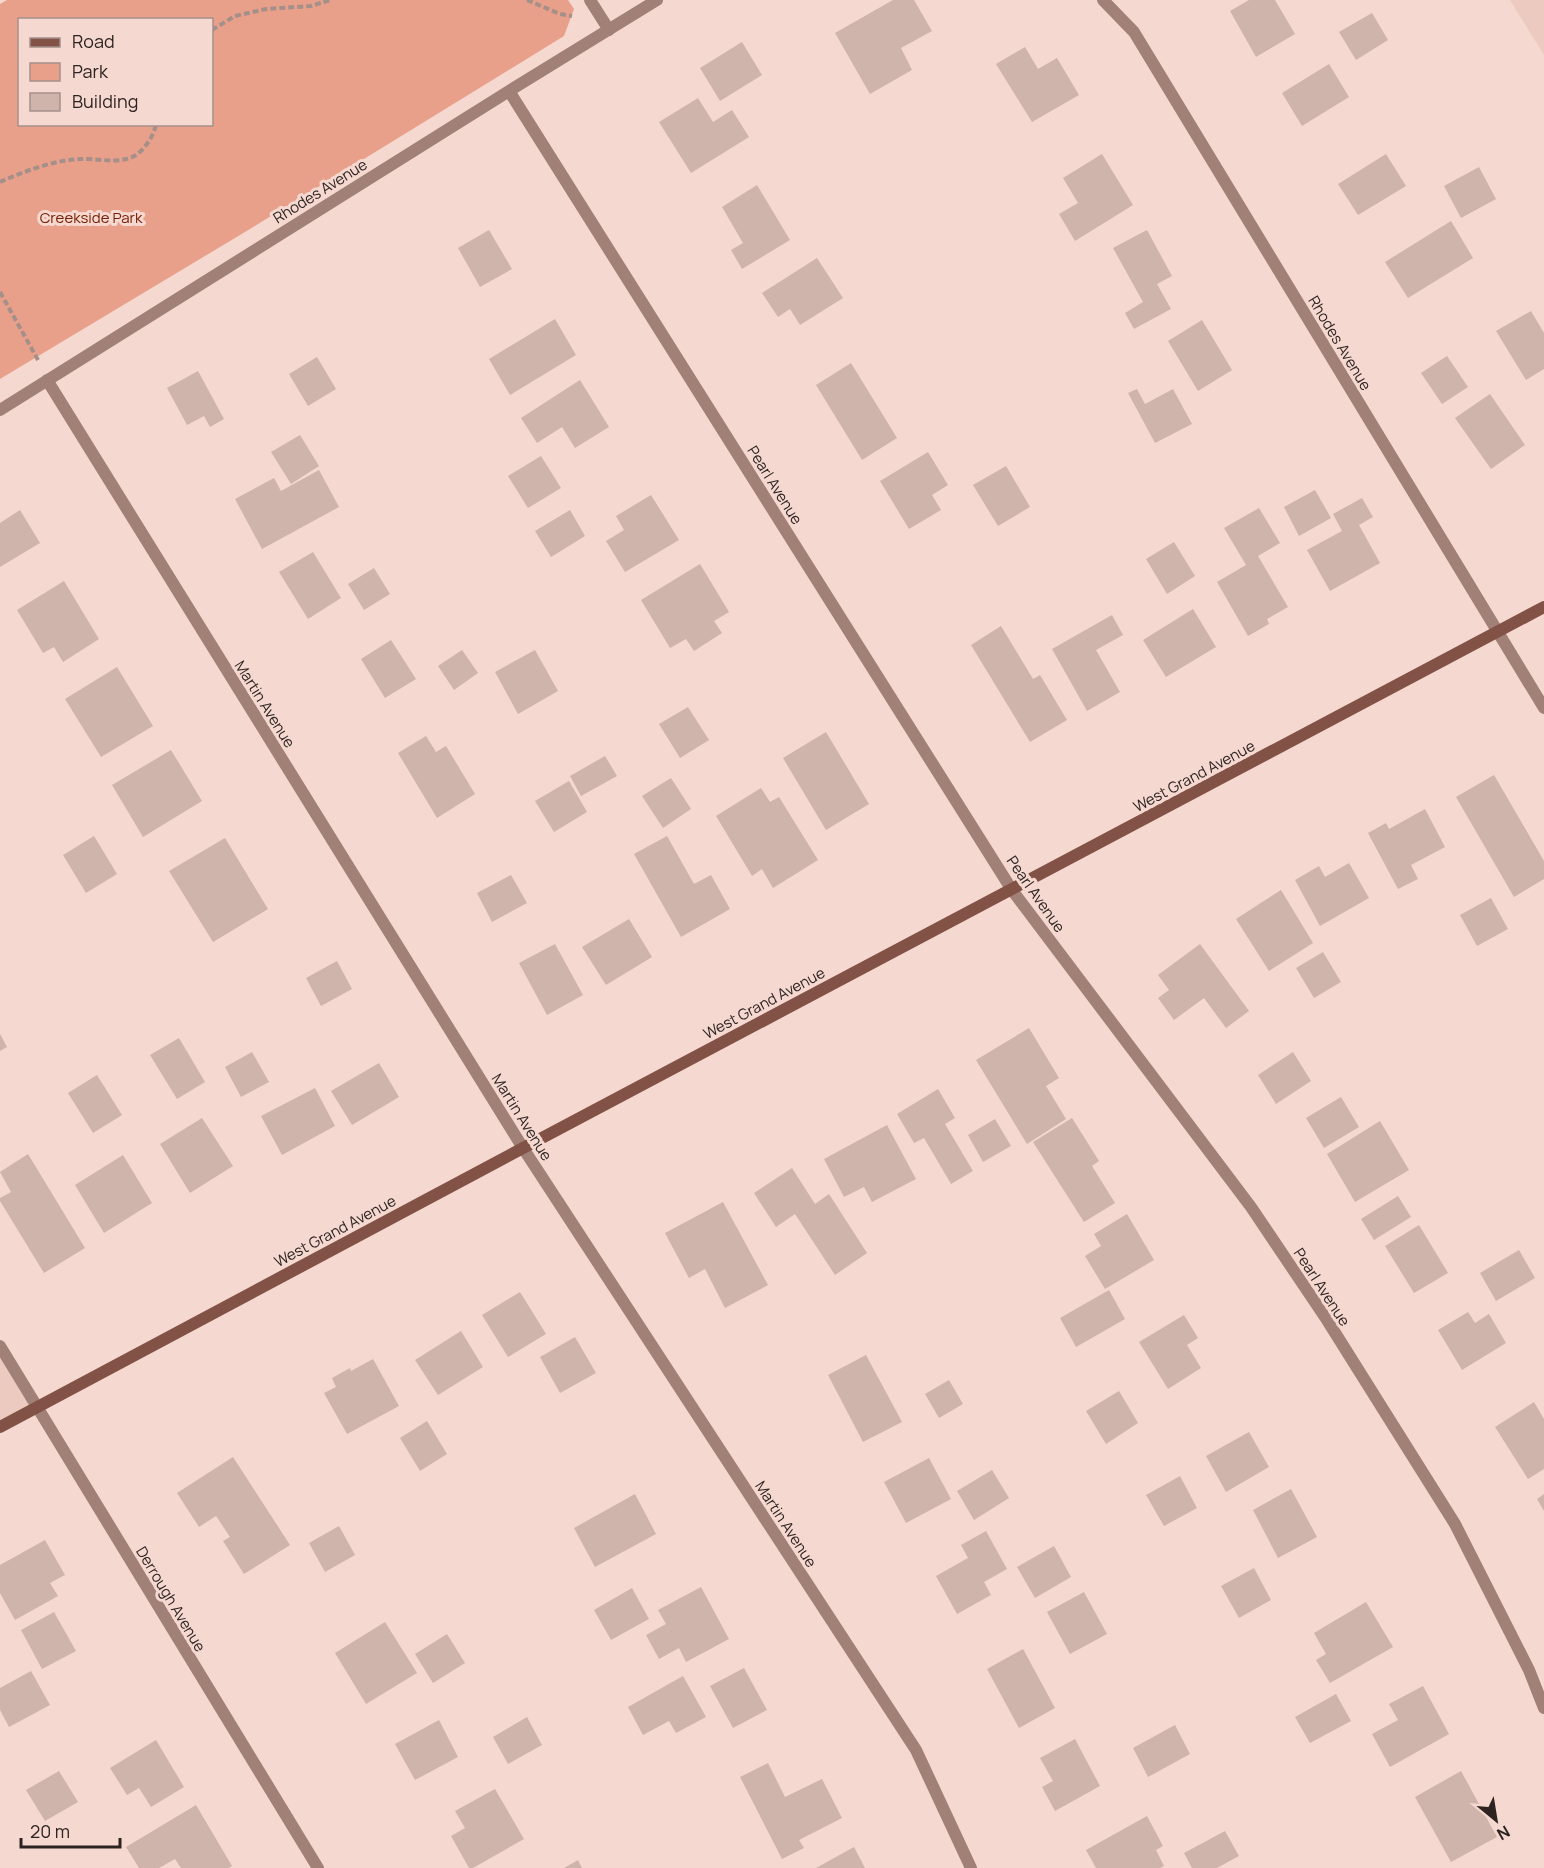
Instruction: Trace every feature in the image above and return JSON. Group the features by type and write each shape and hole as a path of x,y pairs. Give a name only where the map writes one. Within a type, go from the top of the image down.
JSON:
{"main road":[{"name":"West Grand Avenue","path":"0,1427 1544,607"}],"street":[{"name":"Rhodes Avenue","path":"0,410 657,0"},
{"name":"Rhodes Avenue","path":"1103,0 1134,32 1544,708"},
{"path":"592,2 609,30"},
{"name":"Pearl Avenue","path":"509,91 1012,890 1251,1207 1327,1320 1455,1524 1529,1670 1544,1708"},
{"name":"Martin Avenue","path":"47,380 523,1148 916,1750 971,1868"},
{"name":"Derrough Avenue","path":"0,1346 318,1868"}],"path":[{"path":"213,29 235,16 266,9 310,6 330,0"},
{"path":"527,0 560,14 574,16 592,2"},
{"path":"0,182 30,169 80,159 117,160 136,155 153,136 156,126"},
{"path":"0,292 37,357 47,380"}],"shaded area":[{"path":"1510,0 1544,0 1544,55"},
{"path":"0,1346 37,1408 0,1427"}],"green space":[{"name":"Creekside Park","path":"7,0 568,0 574,9 564,36 0,379 0,4"}],"building":[{"path":"893,0 914,0 932,31 901,48 912,70 870,94 835,33"},
{"path":"1249,0 1275,0 1295,34 1256,57 1230,11"},
{"path":"1372,13 1388,40 1356,60 1339,32"},
{"path":"742,42 762,75 720,101 700,68"},
{"path":"1025,47 1038,69 1057,58 1079,95 1032,122 996,64"},
{"path":"1329,64 1349,97 1302,126 1282,93"},
{"path":"698,98 713,122 732,110 749,137 691,173 659,122"},
{"path":"1102,154 1133,205 1075,241 1059,214 1078,203 1063,178"},
{"path":"1386,154 1406,186 1358,215 1338,184"},
{"path":"1479,167 1496,199 1461,218 1444,186"},
{"path":"757,185 790,240 742,269 731,250 743,243 722,207"},
{"path":"1451,221 1473,258 1408,298 1385,262"},
{"path":"489,230 512,269 480,287 458,248"},
{"path":"1147,230 1172,276 1157,284 1171,309 1134,329 1125,313 1143,302 1113,248"},
{"path":"817,258 843,298 800,325 790,309 778,317 762,293"},
{"path":"1531,311 1544,333 1544,369 1526,380 1496,331"},
{"path":"555,319 576,355 510,395 489,359"},
{"path":"1202,320 1232,370 1198,391 1168,341"},
{"path":"1447,356 1468,387 1442,404 1421,373"},
{"path":"317,357 336,389 308,406 289,374"},
{"path":"851,363 897,438 862,460 816,385"},
{"path":"198,371 224,419 210,427 204,416 187,425 167,388"},
{"path":"580,380 609,427 575,448 562,427 537,443 521,418"},
{"path":"1137,389 1145,404 1173,389 1192,424 1155,443 1128,393"},
{"path":"1490,394 1525,445 1491,469 1455,418"},
{"path":"300,435 319,466 291,484 271,452"},
{"path":"928,452 948,485 932,495 941,510 909,529 880,481"},
{"path":"541,456 561,488 528,508 508,476"},
{"path":"1006,466 1030,507 998,526 973,485"},
{"path":"319,470 339,507 262,549 235,499 274,478 281,491"},
{"path":"1315,490 1331,518 1299,536 1284,507"},
{"path":"651,495 679,540 625,572 606,541 624,530 616,516"},
{"path":"1362,498 1373,517 1359,525 1380,563 1330,591 1307,550 1342,531 1333,514"},
{"path":"1259,508 1280,543 1258,556 1288,607 1267,619 1269,624 1248,636 1217,582 1246,565 1224,528"},
{"path":"20,510 40,543 0,567 0,523"},
{"path":"570,510 585,536 551,557 535,531"},
{"path":"1174,542 1195,576 1167,594 1146,559"},
{"path":"313,552 341,598 308,619 279,572"},
{"path":"700,564 729,612 714,621 722,633 694,651 686,639 670,648 641,600"},
{"path":"374,568 390,594 364,610 348,584"},
{"path":"64,581 99,639 63,662 54,647 43,653 17,610"},
{"path":"1193,609 1216,647 1166,677 1143,640"},
{"path":"1112,615 1123,635 1096,650 1120,692 1087,711 1052,649"},
{"path":"1001,626 1033,679 1040,675 1067,720 1030,742 971,645"},
{"path":"391,640 416,679 385,698 361,659"},
{"path":"462,650 478,673 454,690 438,666"},
{"path":"535,650 558,691 518,714 495,672"},
{"path":"117,667 153,726 101,757 65,699"},
{"path":"688,707 709,740 680,758 659,724"},
{"path":"826,732 869,804 826,830 783,758"},
{"path":"426,736 436,752 446,746 475,794 437,818 398,753"},
{"path":"171,750 202,801 143,837 112,785"},
{"path":"605,756 617,776 581,796 570,776"},
{"path":"1494,775 1544,861 1544,879 1514,897 1456,797"},
{"path":"671,778 691,809 663,828 642,796"},
{"path":"569,781 587,812 554,832 535,801"},
{"path":"761,788 770,802 779,797 818,860 773,888 762,869 752,876 716,816"},
{"path":"1425,809 1445,847 1411,865 1418,879 1398,889 1368,833 1386,823 1389,829"},
{"path":"94,836 117,874 86,893 63,855"},
{"path":"667,836 694,884 711,875 730,909 681,937 634,854"},
{"path":"225,838 268,909 213,942 169,871"},
{"path":"1349,863 1369,898 1320,926 1295,880 1319,866 1325,877"},
{"path":"511,875 527,903 492,922 477,893"},
{"path":"1281,890 1313,943 1269,971 1236,919"},
{"path":"1491,898 1508,929 1477,946 1460,915"},
{"path":"629,919 652,957 606,985 582,947"},
{"path":"555,944 583,995 547,1015 519,963"},
{"path":"1200,944 1249,1011 1226,1028 1204,998 1174,1020 1158,998 1169,990 1158,975"},
{"path":"1323,952 1341,982 1314,998 1296,968"},
{"path":"337,961 352,989 321,1006 306,978"},
{"path":"1029,1028 1059,1078 1046,1086 1066,1119 1027,1144 976,1060"},
{"path":"0,1034 7,1047 0,1051"},
{"path":"179,1038 205,1082 177,1099 150,1055"},
{"path":"252,1052 269,1082 241,1097 225,1067"},
{"path":"1293,1052 1311,1081 1276,1104 1258,1075"},
{"path":"379,1063 399,1097 352,1125 331,1091"},
{"path":"97,1075 122,1115 93,1133 68,1093"},
{"path":"315,1088 335,1126 282,1155 261,1116"},
{"path":"938,1089 955,1118 945,1124 973,1171 951,1184 924,1138 914,1143 897,1114"},
{"path":"1341,1097 1359,1127 1324,1148 1306,1118"},
{"path":"202,1118 233,1166 190,1193 160,1144"},
{"path":"1072,1118 1099,1161 1092,1166 1115,1203 1084,1222 1033,1142"},
{"path":"995,1119 1011,1146 983,1162 968,1135"},
{"path":"1380,1121 1409,1170 1355,1202 1327,1154"},
{"path":"887,1125 916,1179 872,1202 864,1187 844,1197 824,1159"},
{"path":"28,1154 85,1248 44,1273 0,1201 0,1198 11,1192 0,1172"},
{"path":"123,1155 152,1203 104,1233 75,1185"},
{"path":"792,1168 815,1204 829,1194 867,1253 835,1275 795,1214 776,1227 754,1193"},
{"path":"1398,1196 1411,1217 1374,1240 1361,1219"},
{"path":"723,1202 768,1285 725,1308 705,1269 689,1278 665,1233"},
{"path":"1127,1214 1154,1260 1105,1289 1085,1256 1101,1246 1094,1234"},
{"path":"1419,1225 1448,1273 1414,1293 1385,1246"},
{"path":"1519,1250 1535,1278 1496,1301 1480,1273"},
{"path":"1109,1290 1125,1319 1076,1347 1060,1318"},
{"path":"520,1292 546,1334 508,1357 482,1315"},
{"path":"1468,1312 1475,1323 1489,1314 1506,1343 1462,1370 1438,1330"},
{"path":"1184,1315 1198,1338 1187,1345 1201,1368 1168,1389 1139,1342"},
{"path":"461,1331 483,1367 438,1395 415,1360"},
{"path":"575,1337 596,1373 560,1393 540,1357"},
{"path":"866,1355 902,1422 863,1442 828,1375"},
{"path":"373,1359 399,1406 347,1434 324,1393 336,1387 332,1378"},
{"path":"949,1380 963,1404 939,1418 925,1394"},
{"path":"1119,1391 1138,1423 1106,1444 1086,1411"},
{"path":"1534,1402 1544,1419 1544,1469 1528,1479 1495,1427"},
{"path":"427,1421 447,1454 420,1471 400,1438"},
{"path":"1249,1432 1269,1467 1226,1492 1206,1456"},
{"path":"233,1457 290,1545 244,1574 223,1541 230,1537 216,1516 199,1527 177,1493"},
{"path":"929,1458 951,1499 906,1523 884,1482"},
{"path":"992,1470 1009,1498 974,1520 957,1491"},
{"path":"1180,1476 1197,1508 1164,1526 1146,1495"},
{"path":"1291,1489 1317,1537 1278,1558 1253,1510"},
{"path":"635,1494 656,1534 595,1567 574,1528"},
{"path":"1544,1494 1544,1511 1537,1499"},
{"path":"339,1526 355,1555 325,1572 309,1543"},
{"path":"986,1531 1007,1569 984,1582 991,1595 957,1614 936,1576 968,1558 961,1545"},
{"path":"45,1540 65,1575 50,1583 58,1596 15,1620 0,1593 0,1565"},
{"path":"1054,1546 1071,1577 1035,1598 1017,1567"},
{"path":"1254,1568 1271,1600 1239,1618 1221,1586"},
{"path":"701,1587 729,1639 686,1662 679,1648 659,1659 646,1635 666,1624 658,1610"},
{"path":"632,1588 649,1619 611,1640 594,1610"},
{"path":"1084,1592 1107,1634 1070,1654 1047,1612"},
{"path":"1366,1602 1393,1647 1330,1683 1316,1660 1326,1654 1314,1633"},
{"path":"54,1612 76,1651 42,1669 21,1630"},
{"path":"385,1622 417,1673 366,1704 335,1653"},
{"path":"447,1634 465,1663 433,1683 415,1654"},
{"path":"1023,1649 1055,1708 1019,1728 987,1669"},
{"path":"744,1668 767,1710 733,1728 710,1686"},
{"path":"31,1671 50,1705 9,1727 0,1710 0,1688"},
{"path":"683,1676 706,1717 676,1733 669,1721 643,1735 628,1707"},
{"path":"1423,1686 1449,1734 1390,1767 1372,1734 1398,1720 1389,1704"},
{"path":"1336,1694 1351,1721 1310,1743 1295,1717"},
{"path":"527,1717 542,1745 508,1764 493,1737"},
{"path":"439,1720 458,1757 415,1780 395,1744"},
{"path":"1175,1725 1190,1754 1148,1777 1133,1748"},
{"path":"1075,1739 1100,1786 1055,1811 1042,1787 1053,1781 1040,1758"},
{"path":"156,1740 184,1787 151,1807 139,1788 127,1795 110,1768"},
{"path":"768,1763 785,1797 822,1779 842,1818 799,1840 804,1848 782,1859 740,1777"},
{"path":"59,1771 78,1802 45,1821 26,1790"},
{"path":"1461,1771 1497,1837 1451,1862 1415,1797"},
{"path":"495,1789 524,1839 473,1868 469,1868 451,1836 465,1828 455,1811"},
{"path":"196,1805 232,1866 229,1868 181,1868 175,1859 159,1868 139,1868 126,1847"},
{"path":"1147,1816 1163,1846 1156,1850 1164,1866 1160,1868 1096,1868 1086,1850"},
{"path":"1225,1831 1239,1856 1217,1868 1192,1868 1184,1853"},
{"path":"854,1847 865,1868 816,1868"},
{"path":"578,1860 582,1868 564,1868"}]}
